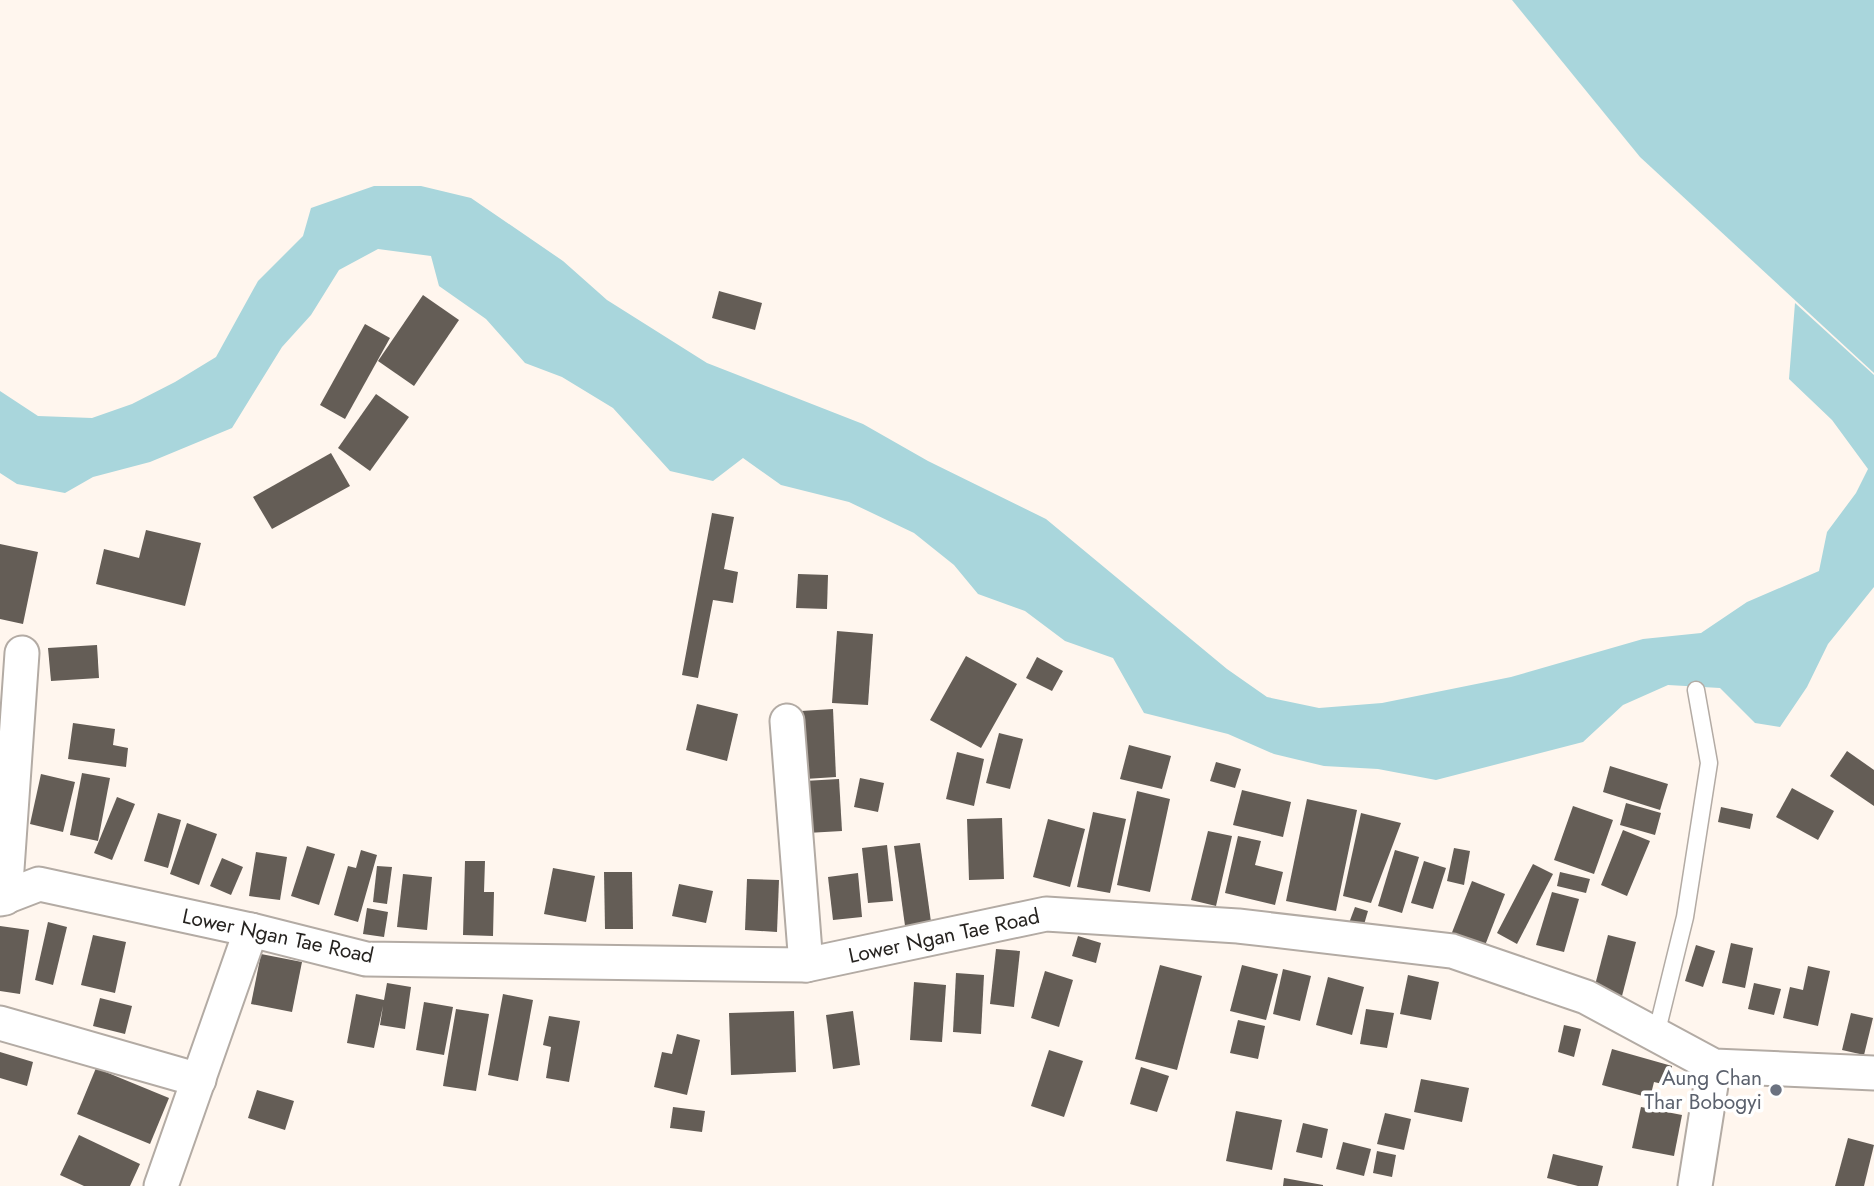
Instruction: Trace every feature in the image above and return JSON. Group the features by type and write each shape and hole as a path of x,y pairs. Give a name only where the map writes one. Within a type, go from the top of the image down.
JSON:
{"street":[{"path":"3,899 22,653"},
{"path":"787,721 806,965"},
{"name":"Lower Ngan Tae Road","path":"3,899 39,884 251,930 366,959 806,965 1046,914 1238,926 1452,951 1586,997 1714,1066 1872,1075"},
{"path":"161,1186 251,930"},
{"path":"0,1023 199,1080"},
{"path":"1695,1186 1714,1066"}],"lane":[{"path":"1656,1035 1685,917 1709,763 1696,690"}],"water":[{"path":"1512,0 1874,0 1874,373 1640,157"},
{"path":"374,186 421,186 471,198 563,261 607,300 707,363 863,424 928,461 1046,519 1227,669 1267,697 1319,708 1382,703 1511,677 1643,639 1701,633 1747,602 1819,571 1827,532 1856,493 1868,469 1832,420 1789,379 1795,303 1874,375 1874,587 1828,644 1807,687 1780,727 1755,723 1720,688 1668,685 1623,705 1583,742 1436,780 1378,769 1324,766 1274,754 1228,734 1144,713 1113,658 1065,641 1025,611 978,594 954,565 914,533 849,502 781,485 743,458 713,481 670,471 613,408 562,377 525,363 486,319 439,286 431,256 378,249 339,270 311,315 282,347 232,428 150,462 93,477 65,493 17,484 0,473 0,391 38,416 92,418 132,404 175,382 216,357 258,281 303,236 311,208"}],"building":[{"path":"719,291 762,303 755,330 712,318"},
{"path":"423,295 459,320 414,386 378,361"},
{"path":"365,324 390,338 345,419 320,405"},
{"path":"376,394 409,417 370,471 338,448"},
{"path":"331,453 350,486 272,529 253,497"},
{"path":"712,513 734,517 724,569 738,572 733,603 713,600 698,678 682,675"},
{"path":"146,530 201,543 185,606 96,584 104,549 139,558"},
{"path":"0,544 38,552 23,624 0,619"},
{"path":"798,574 828,575 827,609 796,608"},
{"path":"837,631 873,634 868,705 832,703"},
{"path":"97,645 99,678 51,681 48,648"},
{"path":"966,656 1017,684 981,748 930,720"},
{"path":"1037,657 1063,671 1052,691 1026,678"},
{"path":"697,704 738,714 727,761 686,750"},
{"path":"833,709 836,777 805,779 801,711"},
{"path":"73,723 115,729 113,745 128,748 126,767 68,759"},
{"path":"999,733 1023,739 1010,789 986,783"},
{"path":"1129,745 1171,756 1162,789 1120,779"},
{"path":"1847,751 1874,770 1874,806 1830,776"},
{"path":"957,752 984,759 974,806 946,799"},
{"path":"1216,762 1241,769 1235,788 1210,781"},
{"path":"1610,766 1668,784 1660,810 1603,792"},
{"path":"82,773 110,778 98,841 70,835"},
{"path":"41,774 75,782 63,832 30,824"},
{"path":"860,778 884,783 878,812 854,807"},
{"path":"839,779 842,831 807,833 804,781"},
{"path":"1792,788 1834,811 1818,840 1776,817"},
{"path":"1242,790 1291,802 1283,837 1233,825"},
{"path":"1137,791 1170,799 1150,892 1117,885"},
{"path":"117,797 135,804 112,860 94,853"},
{"path":"1307,799 1357,810 1336,911 1286,901"},
{"path":"1626,803 1661,813 1655,835 1620,825"},
{"path":"1573,806 1613,820 1594,874 1554,860"},
{"path":"1721,807 1753,814 1750,829 1718,822"},
{"path":"1093,812 1126,819 1110,893 1077,887"},
{"path":"158,813 181,820 168,868 144,861"},
{"path":"1361,813 1401,823 1371,903 1343,896"},
{"path":"1002,818 1004,879 969,880 967,819"},
{"path":"1048,819 1085,829 1070,887 1033,877"},
{"path":"187,823 217,834 199,885 170,874"},
{"path":"1623,830 1650,841 1627,896 1601,885"},
{"path":"1208,831 1232,836 1216,906 1191,900"},
{"path":"1238,836 1261,841 1255,865 1283,872 1275,905 1225,893"},
{"path":"920,843 932,929 906,933 894,846"},
{"path":"887,845 893,901 868,903 862,848"},
{"path":"307,846 335,854 319,905 291,896"},
{"path":"1454,848 1470,851 1464,885 1447,881"},
{"path":"361,850 377,855 358,922 334,915 348,866 356,868"},
{"path":"1395,850 1419,857 1402,913 1378,906"},
{"path":"256,852 287,857 280,900 249,896"},
{"path":"222,858 243,867 231,895 210,886"},
{"path":"465,861 485,861 484,892 494,892 493,936 463,935"},
{"path":"1424,861 1446,868 1433,909 1411,903"},
{"path":"1533,864 1553,874 1517,944 1497,933"},
{"path":"377,866 392,867 387,904 373,902"},
{"path":"553,868 595,876 586,922 544,914"},
{"path":"604,872 632,872 633,929 605,929"},
{"path":"1560,872 1590,879 1586,893 1557,886"},
{"path":"858,873 862,917 833,920 828,877"},
{"path":"403,874 432,877 427,930 397,927"},
{"path":"747,879 779,880 777,932 745,930"},
{"path":"1472,881 1505,894 1484,948 1451,935"},
{"path":"679,884 713,891 706,923 672,916"},
{"path":"1552,892 1579,899 1564,952 1536,945"},
{"path":"1355,907 1368,911 1363,928 1349,923"},
{"path":"367,908 388,912 384,937 363,934"},
{"path":"48,922 67,927 53,985 35,980"},
{"path":"0,926 29,930 20,994 0,991"},
{"path":"93,935 126,942 115,993 81,985"},
{"path":"1608,935 1636,942 1622,996 1594,989"},
{"path":"1078,936 1101,943 1096,963 1072,956"},
{"path":"1731,943 1753,948 1745,988 1722,983"},
{"path":"1696,945 1715,951 1703,987 1685,981"},
{"path":"996,949 1020,951 1014,1007 990,1004"},
{"path":"261,954 302,962 292,1012 251,1004"},
{"path":"1160,965 1202,976 1177,1070 1135,1059"},
{"path":"1242,965 1278,974 1266,1020 1230,1011"},
{"path":"1808,966 1830,971 1818,1026 1783,1018 1790,987 1803,990"},
{"path":"1283,969 1311,976 1300,1021 1273,1014"},
{"path":"1045,971 1073,980 1059,1027 1031,1018"},
{"path":"956,973 984,975 981,1034 953,1032"},
{"path":"1408,975 1439,982 1431,1020 1400,1014"},
{"path":"1328,977 1364,987 1352,1035 1316,1025"},
{"path":"914,982 946,985 942,1042 910,1040"},
{"path":"387,983 411,987 405,1029 380,1025 383,1006 374,1048 347,1043 356,994 384,1000"},
{"path":"1754,983 1781,989 1774,1015 1748,1009"},
{"path":"503,994 533,1000 518,1081 488,1075"},
{"path":"100,998 132,1006 125,1034 93,1026"},
{"path":"424,1002 453,1007 444,1055 416,1050"},
{"path":"456,1009 489,1014 476,1091 443,1086"},
{"path":"1366,1009 1394,1013 1387,1048 1360,1044"},
{"path":"794,1011 796,1072 731,1075 729,1013"},
{"path":"853,1011 860,1065 833,1069 826,1015"},
{"path":"1851,1013 1873,1018 1864,1055 1842,1050"},
{"path":"549,1016 580,1021 569,1082 546,1078 551,1047 543,1045"},
{"path":"1238,1020 1265,1026 1258,1059 1230,1053"},
{"path":"1564,1025 1581,1029 1574,1057 1558,1052"},
{"path":"677,1034 700,1040 687,1095 654,1087 662,1052 672,1054"},
{"path":"1612,1049 1672,1066 1667,1085 1654,1082 1650,1098 1602,1085"},
{"path":"1049,1050 1083,1061 1064,1117 1031,1106"},
{"path":"0,1052 33,1062 27,1086 0,1078"},
{"path":"1141,1067 1169,1076 1157,1112 1130,1104"},
{"path":"96,1068 169,1098 150,1144 77,1114"},
{"path":"1421,1079 1469,1088 1462,1122 1414,1112"},
{"path":"257,1090 294,1101 285,1130 248,1118"},
{"path":"673,1107 705,1111 702,1132 670,1128"},
{"path":"1641,1107 1682,1115 1674,1156 1632,1148"},
{"path":"1236,1111 1282,1120 1272,1170 1226,1161"},
{"path":"1385,1113 1411,1119 1404,1150 1377,1144"},
{"path":"1303,1123 1328,1129 1322,1158 1296,1152"},
{"path":"79,1135 140,1164 130,1186 84,1186 60,1175"},
{"path":"1848,1138 1874,1145 1864,1186 1835,1186"},
{"path":"1343,1142 1371,1149 1364,1176 1336,1169"},
{"path":"1377,1151 1396,1155 1392,1177 1373,1173"},
{"path":"1553,1154 1603,1166 1598,1186 1578,1186 1547,1178"},
{"path":"1284,1178 1323,1185 1323,1186 1283,1186"}],"place":[{"name":"Aung Chan Thar Bobogyi","path":"1776,1090"}]}
